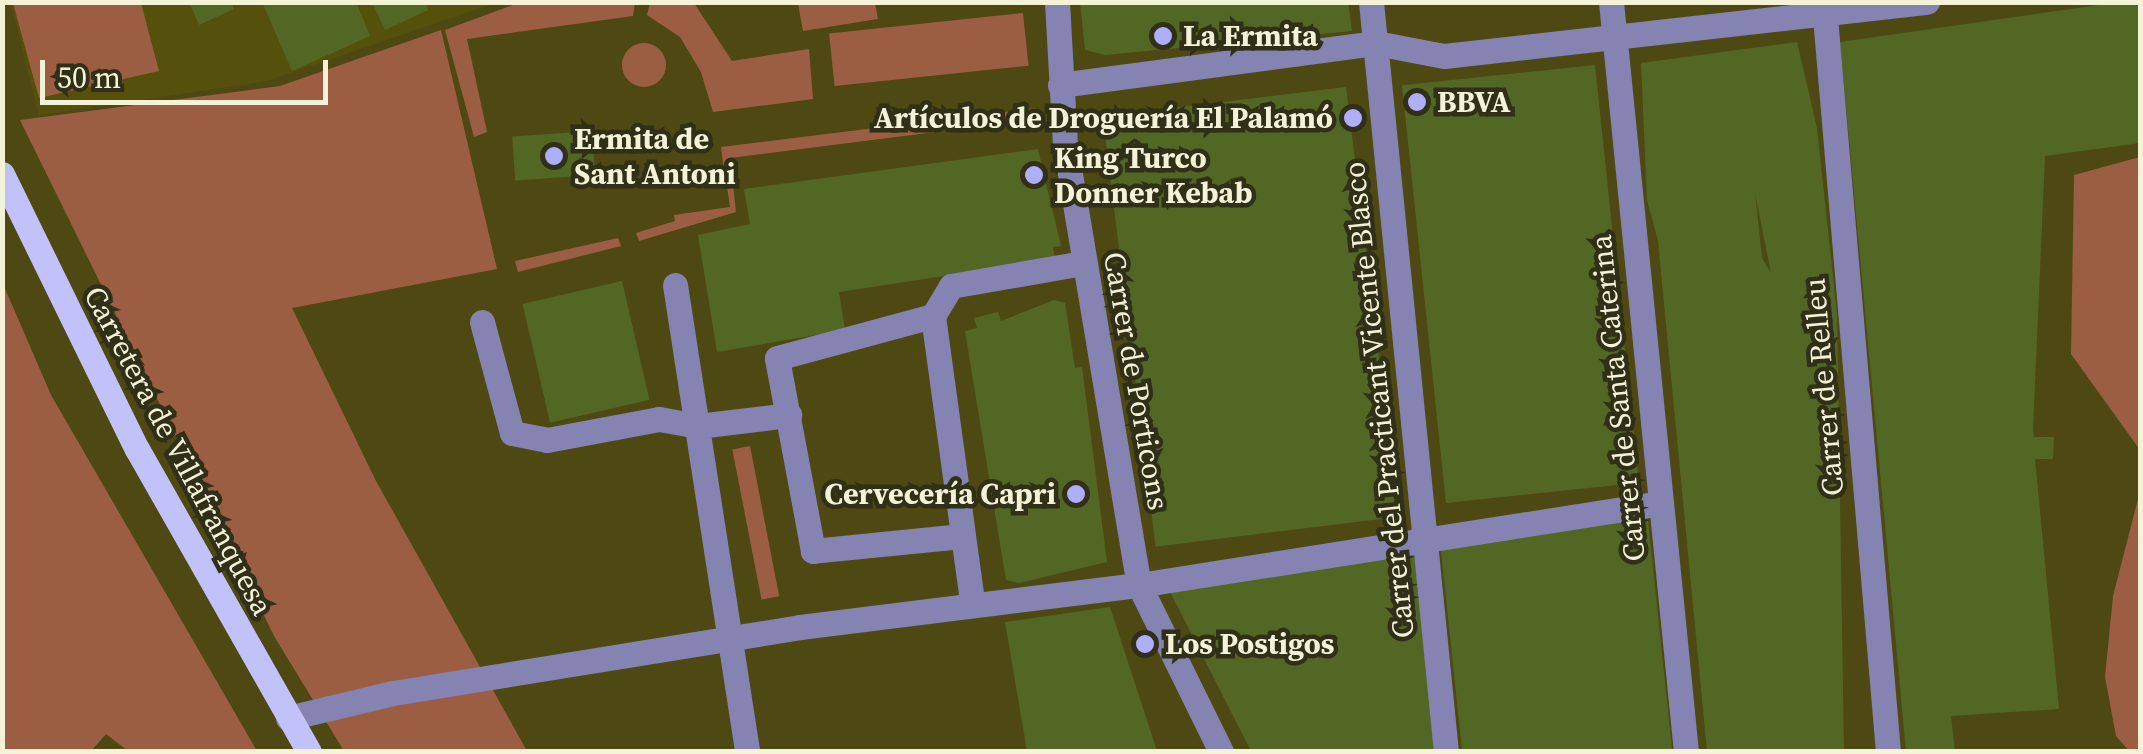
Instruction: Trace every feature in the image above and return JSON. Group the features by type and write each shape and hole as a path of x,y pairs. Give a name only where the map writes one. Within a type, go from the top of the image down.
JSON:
{"main road":[{"name":"Carretera de Villafranquesa","path":"2,174 137,449 309,752"}],"street":[{"name":"Carrer de Porticons","path":"1057,2 1060,85 1083,264 1138,585 1221,752"},
{"name":"Carrer del Practicant Vicente Blasco","path":"1370,2 1446,752"},
{"name":"Carrer de Santa Caterina","path":"1610,2 1686,752"},
{"path":"1060,85 1376,42 1422,56 1825,17 1926,2"},
{"name":"Carrer de Relleu","path":"1825,17 1888,752"},
{"path":"972,602 933,316 951,286 1083,264"},
{"path":"675,285 698,426 695,446 747,752"},
{"path":"933,316 777,358 813,551 962,536"},
{"path":"482,322 512,434 547,440 660,419 698,426 789,416"},
{"path":"288,718 393,692 729,638 972,602 1138,585 1661,503"}],"shaded area":[{"path":"521,2 635,3 633,16 467,39 487,132 474,137 445,30"},
{"path":"11,3 495,3 267,81 39,115"},
{"path":"13,3 141,3 159,71 39,98"},
{"path":"650,3 694,3 732,61 809,49 813,99 713,112 701,72 680,37 647,15"},
{"path":"875,3 878,19 803,31 798,4"},
{"path":"1023,13 1029,66 835,86 829,33"},
{"path":"441,30 497,269 292,308 376,481 527,751 344,751 274,636 20,120 280,86"},
{"path":"644,43 659,50 666,65 659,80 644,87 629,80 622,65 629,50"},
{"path":"1036,108 1037,119 730,158 736,212 639,241 636,233 675,221 674,215 730,207 726,180 716,173 724,171 721,147"},
{"path":"2140,157 2140,450 2071,354 2074,175"},
{"path":"618,238 621,246 518,272 515,261"},
{"path":"3,284 51,395 257,751 128,751 106,734 91,751 3,751"},
{"path":"750,446 779,596 762,600 732,449"},
{"path":"2140,491 2140,751 2130,752 2116,736 2105,677 2113,596"}],"building":[{"path":"189,2 231,2 234,9 199,25"},
{"path":"262,2 356,2 370,36 292,71"},
{"path":"372,2 425,2 428,10 385,30"},
{"path":"1080,2 1348,2 1352,31 1105,55 1085,50"},
{"path":"2120,2 2140,5 2140,143 2045,156 2033,429 2034,437 2054,437 2053,459 2035,459 2059,709 1951,716 1955,751 1906,751 1840,42"},
{"path":"1797,42 1817,128 1837,314 1844,751 1707,751 1658,241 1647,200 1641,63","holes":["1755,193 1771,273 1762,258"]},
{"path":"1595,65 1639,483 1446,503 1402,85"},
{"path":"1346,87 1399,517 1156,547 1103,117"},
{"name":"Ermita de Sant Antoni","path":"592,131 595,175 515,180 512,137"},
{"path":"1038,149 1061,246 1053,247 1055,259 839,292 845,330 717,352 698,235 750,224 744,189"},
{"path":"622,281 649,400 550,423 523,304"},
{"path":"1054,300 1065,303 1075,368 1082,367 1107,562 1019,583 1006,580 965,331 977,328 974,318 998,312 1001,321"},
{"path":"1647,511 1672,751 1462,752 1439,533"},
{"path":"1416,549 1438,751 1251,751 1167,586"},
{"path":"1110,607 1157,751 1027,751 1005,622"}],"place":[{"name":"La Ermita","path":"1163,36"},
{"name":"BBVA","path":"1417,102"},
{"name":"Artículos de Droguería El Palamó","path":"1353,118"},
{"name":"Ermita de Sant Antoni","path":"554,156"},
{"name":"King Turco Donner Kebab","path":"1034,175"},
{"name":"Cervecería Capri","path":"1076,494"},
{"name":"Los Postigos","path":"1145,644"}]}
